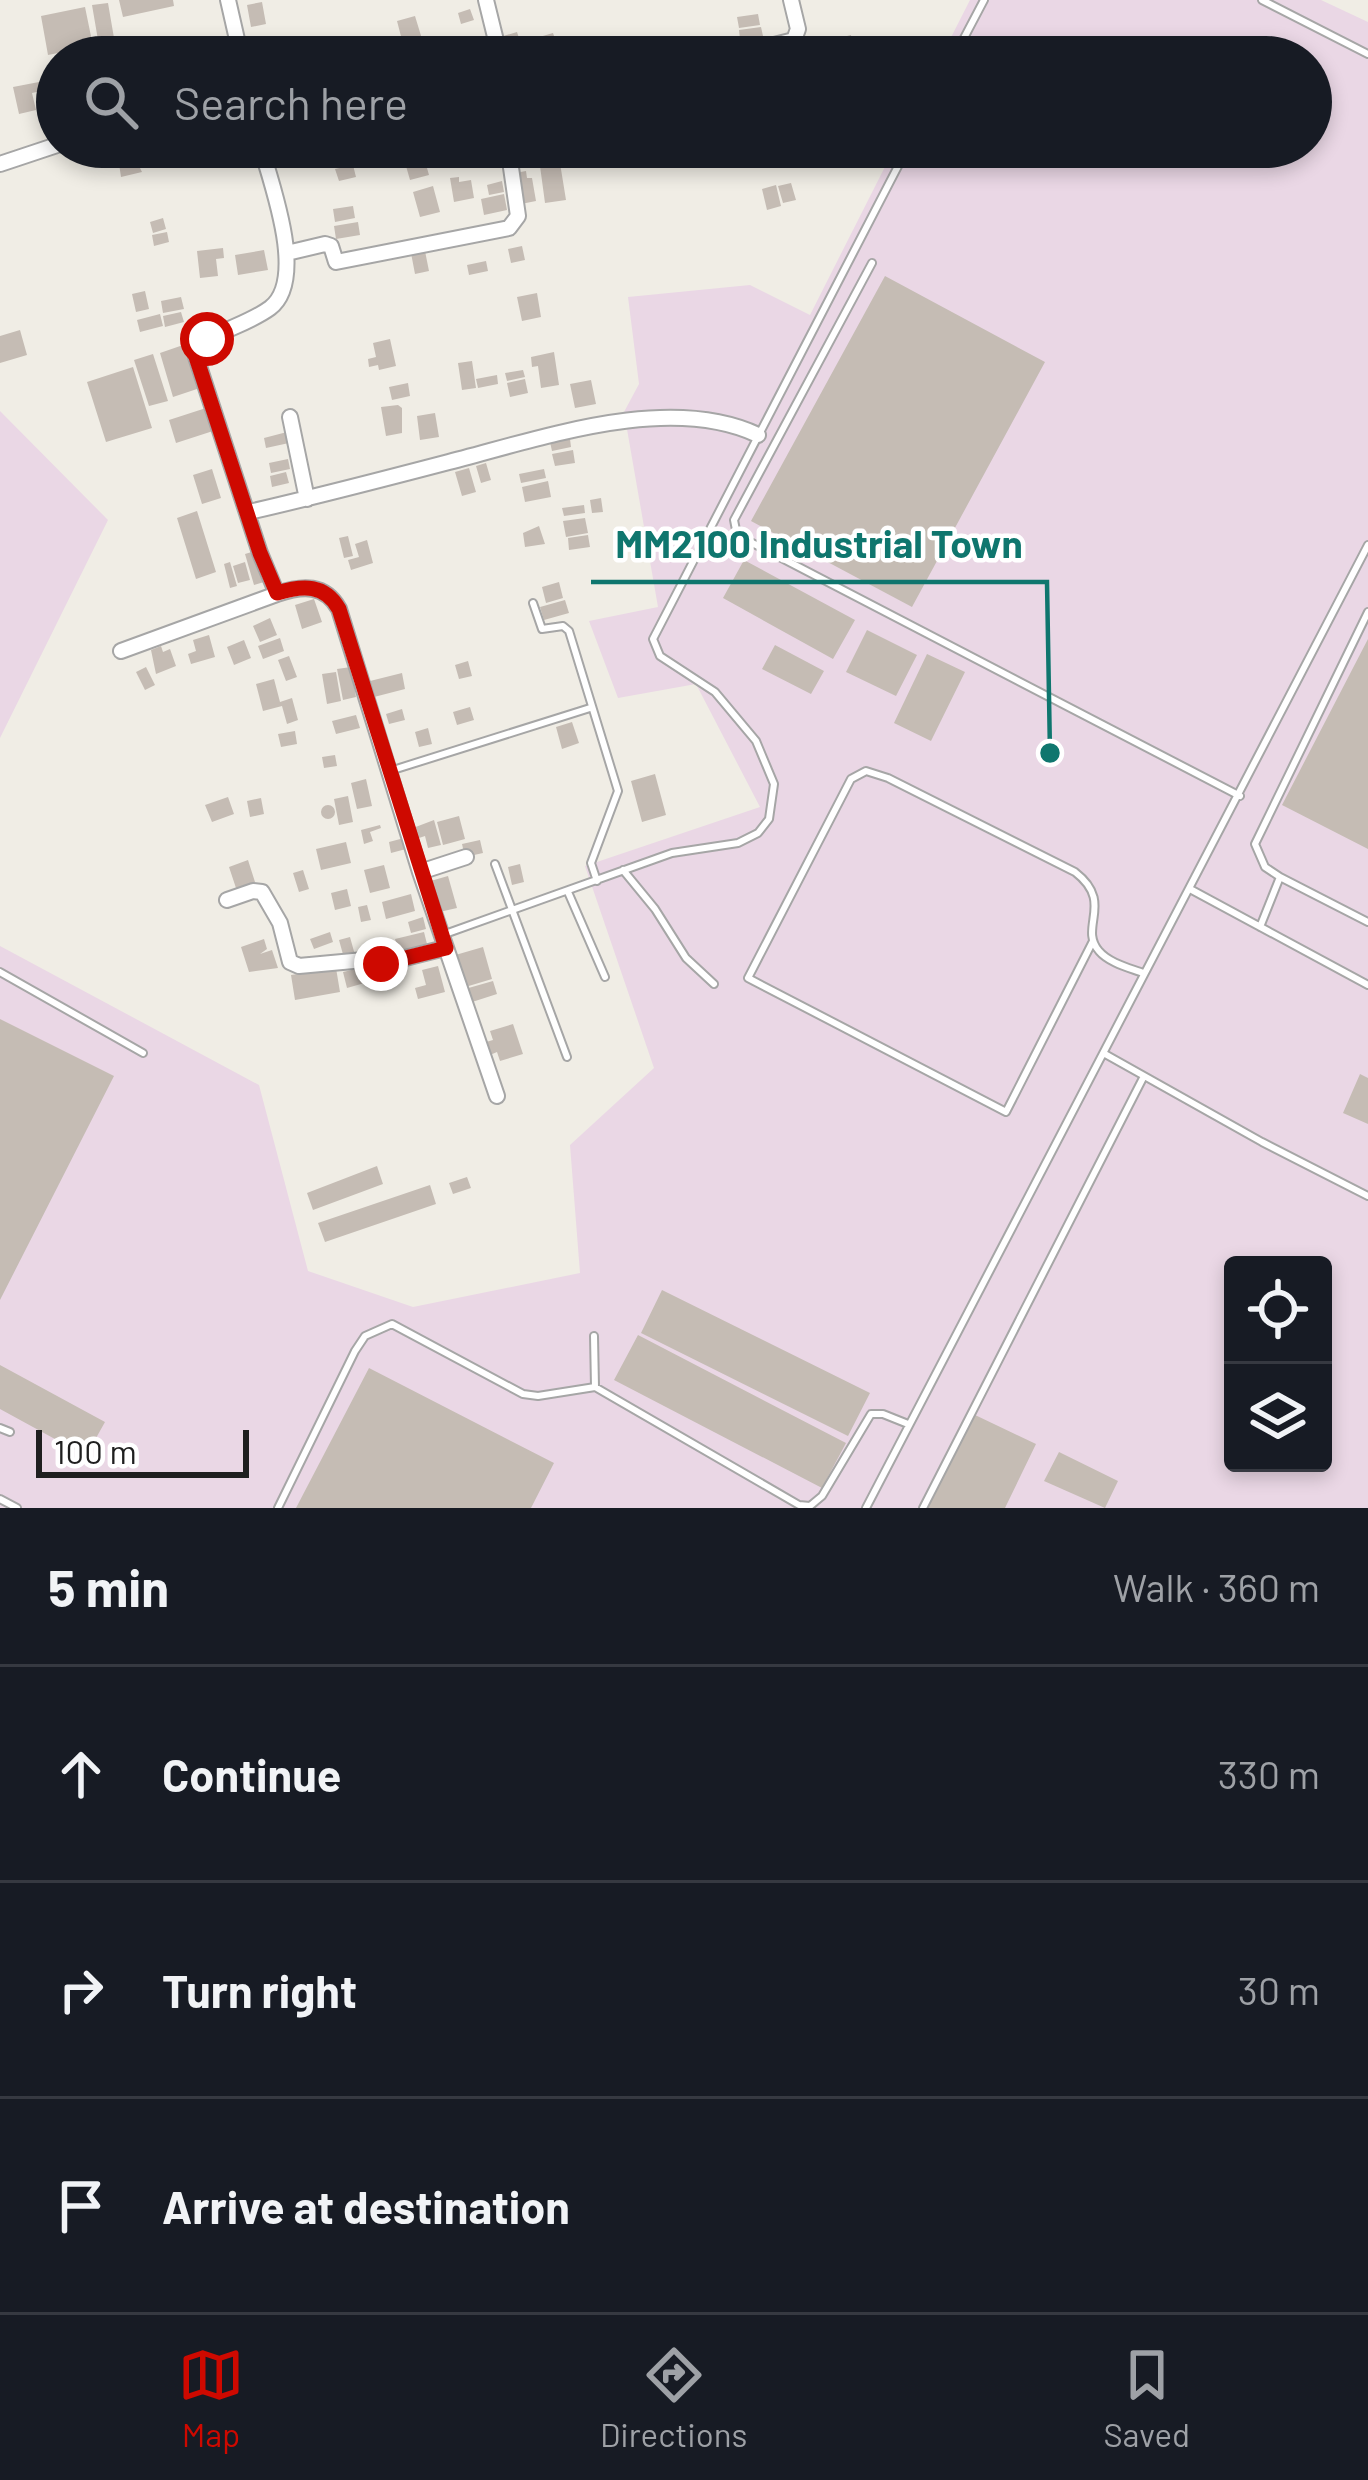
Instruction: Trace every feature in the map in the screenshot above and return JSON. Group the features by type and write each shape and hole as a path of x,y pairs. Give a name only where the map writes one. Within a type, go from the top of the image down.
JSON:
{"street":[{"path":"228,0 236,36"},
{"path":"486,0 495,36"},
{"path":"791,0 795,36"},
{"path":"0,164 36,152"},
{"path":"266,168 287,253 286,288 275,305 196,349 277,593"},
{"path":"287,253 325,244 331,246 336,262 509,228 518,217 511,168"},
{"path":"290,416 308,499"},
{"path":"249,512 578,429 644,420 710,419 731,422 758,435"},
{"path":"121,651 277,593 317,588 331,594 497,1096"},
{"path":"420,872 466,857"},
{"path":"227,900 254,891 266,895 280,922 290,962 299,966 364,960 381,964 443,941"}],"lane":[{"path":"966,36 984,0"},
{"path":"1262,0 1368,53"},
{"path":"443,941 672,853 738,843 758,833 769,819 774,784 756,741 716,692 660,656 653,639 897,168"},
{"path":"872,263 734,520 737,535 1240,796"},
{"path":"866,1508 1368,545"},
{"path":"533,603 542,629 563,626 569,631 618,791 591,863 597,881"},
{"path":"1368,612 1255,844 1265,867 1368,922"},
{"path":"389,771 590,708"},
{"path":"1094,940 1006,1112 748,979 851,779 866,771 1075,872 1090,884 1095,897 1094,940 1109,959 1144,974"},
{"path":"495,864 567,1057"},
{"path":"623,870 686,958 714,984"},
{"path":"1260,927 1280,877"},
{"path":"1190,890 1368,985"},
{"path":"568,892 605,977"},
{"path":"0,972 143,1053"},
{"path":"1105,1054 1368,1196"},
{"path":"923,1508 1144,1076"},
{"path":"278,1508 355,1351 365,1336 392,1324 523,1394 595,1387 805,1506 822,1496 871,1414 908,1424"},
{"path":"593,1336 595,1387"},
{"path":"0,1427 10,1432"},
{"path":"0,1499 17,1508"}],"shaded area":[{"path":"970,0 1321,0 1368,22 1368,1508 0,1508 0,946 259,1085 308,1271 413,1307 580,1273 570,1145 654,1068 585,866 760,807 696,684 618,698 589,621 658,607 624,412 639,384 628,297 750,285 810,315 884,168 1332,168 1332,36 952,36"},
{"path":"0,411 108,520 0,738"}],"building":[{"path":"119,0 173,0 174,6 123,17"},
{"path":"262,2 266,24 251,27 247,5"},
{"path":"108,3 114,36 97,36 92,5"},
{"path":"85,7 91,36 45,36 41,16"},
{"path":"470,9 474,20 461,24 458,13"},
{"path":"758,14 760,25 739,28 737,17"},
{"path":"415,16 421,36 401,36 397,21"},
{"path":"761,27 763,36 740,36 739,30"},
{"path":"36,83 32,93 36,110 19,114 13,87"},
{"path":"120,168 142,172 121,177"},
{"path":"354,168 356,177 339,181 335,169"},
{"path":"407,168 427,168 429,175 410,180"},
{"path":"540,168 561,168 566,200 545,203"},
{"path":"526,171 536,201 521,204 515,173"},
{"path":"459,177 459,182 471,180 474,198 454,202 450,178"},
{"path":"502,181 504,192 489,195 487,185"},
{"path":"791,183 796,200 783,203 778,186"},
{"path":"776,185 781,206 767,210 762,189"},
{"path":"433,186 440,212 420,217 413,192"},
{"path":"504,194 507,210 484,215 481,199"},
{"path":"353,206 355,218 335,222 333,209"},
{"path":"163,218 166,229 153,233 150,222"},
{"path":"358,222 360,235 336,239 334,226"},
{"path":"167,232 169,242 154,246 152,235"},
{"path":"522,246 525,260 511,263 508,249"},
{"path":"223,248 224,258 216,259 218,276 200,278 197,251"},
{"path":"264,250 268,270 238,275 235,255"},
{"path":"425,251 429,271 415,274 411,253"},
{"path":"486,261 488,271 469,275 467,265"},
{"path":"885,276 1045,362 912,607 751,521"},
{"path":"145,291 149,309 136,312 132,294"},
{"path":"537,293 541,317 522,321 517,297"},
{"path":"181,297 184,309 163,313 161,301"},
{"path":"181,312 184,322 165,327 163,316"},
{"path":"160,314 163,326 140,332 137,320"},
{"path":"20,330 27,355 0,363 0,336"},
{"path":"390,339 396,366 369,367 368,359 376,357 373,343"},
{"path":"186,344 200,388 173,397 160,353"},
{"path":"554,352 559,385 541,388 538,366 532,367 531,357"},
{"path":"153,354 168,401 149,406 134,360"},
{"path":"472,361 476,388 462,390 458,363"},
{"path":"133,367 152,428 106,442 87,382"},
{"path":"523,370 525,377 507,381 505,373"},
{"path":"497,375 498,384 478,388 476,379"},
{"path":"525,379 528,393 510,397 507,383"},
{"path":"591,380 596,404 575,408 570,384"},
{"path":"408,383 410,396 392,400 389,387"},
{"path":"398,405 402,433 386,436 381,407"},
{"path":"206,408 213,431 176,443 169,420"},
{"path":"435,413 439,437 420,440 417,416"},
{"path":"287,432 289,443 266,448 264,438"},
{"path":"570,439 571,447 552,451 550,442"},
{"path":"573,450 575,463 555,466 552,454"},
{"path":"288,459 290,469 271,473 269,463"},
{"path":"486,463 491,480 481,483 476,466"},
{"path":"469,468 476,492 462,496 455,472"},
{"path":"212,469 221,498 202,504 193,475"},
{"path":"544,469 546,478 521,483 519,474"},
{"path":"286,472 289,483 272,487 270,476"},
{"path":"548,481 551,497 525,502 522,487"},
{"path":"601,498 603,512 592,513 590,500"},
{"path":"584,505 585,513 564,516 562,508"},
{"path":"197,511 216,572 196,579 177,518"},
{"path":"585,518 588,533 566,537 563,521"},
{"path":"539,526 545,544 525,547 523,533"},
{"path":"588,535 590,547 569,550 568,538"},
{"path":"348,536 353,556 344,558 339,538"},
{"path":"367,540 373,563 351,570 348,560 359,557 355,544"},
{"path":"255,551 264,582 254,585 245,554"},
{"path":"744,560 855,620 833,659 723,598"},
{"path":"230,562 237,586 230,588 224,564"},
{"path":"245,562 250,580 238,583 233,566"},
{"path":"559,582 563,598 546,603 542,587"},
{"path":"314,599 322,622 302,629 295,605"},
{"path":"565,600 569,613 544,620 540,607"},
{"path":"270,618 277,635 260,642 253,626"},
{"path":"867,630 917,655 896,696 846,672"},
{"path":"209,635 215,657 191,664 188,654 196,651 193,640"},
{"path":"280,638 284,651 263,659 258,646"},
{"path":"1368,639 1368,849 1282,805"},
{"path":"244,640 251,658 234,665 227,647"},
{"path":"775,645 824,671 811,694 762,669"},
{"path":"161,646 163,652 170,649 176,666 156,674 151,650"},
{"path":"927,654 965,672 931,741 894,723"},
{"path":"289,656 297,677 286,681 278,660"},
{"path":"468,661 472,676 459,679 455,665"},
{"path":"146,667 155,685 145,690 136,672"},
{"path":"351,667 356,697 343,700 337,669"},
{"path":"336,672 341,701 327,704 322,674"},
{"path":"402,673 405,689 374,697 370,681"},
{"path":"274,679 280,702 292,698 298,720 287,724 282,706 263,711 256,684"},
{"path":"470,707 474,720 457,725 453,712"},
{"path":"402,709 405,720 389,724 386,714"},
{"path":"356,715 360,728 336,734 332,721"},
{"path":"572,722 579,743 562,749 556,727"},
{"path":"428,728 432,744 419,747 415,732"},
{"path":"295,731 297,744 281,747 278,734"},
{"path":"335,755 337,766 324,768 322,757"},
{"path":"655,774 666,815 642,822 631,781"},
{"path":"366,779 372,806 357,809 351,783"},
{"path":"348,796 353,822 339,825 334,799"},
{"path":"228,797 234,814 212,822 205,805"},
{"path":"261,798 264,814 250,817 247,801"},
{"path":"328,805 335,812 328,819 321,812"},
{"path":"459,816 465,839 443,845 437,822"},
{"path":"434,820 441,845 428,848 425,836 416,839 413,828"},
{"path":"380,825 370,832 373,841 364,844 361,830"},
{"path":"404,838 406,849 391,853 389,842"},
{"path":"480,840 483,853 465,857 462,844"},
{"path":"346,842 351,863 321,870 316,849"},
{"path":"248,860 255,882 236,888 229,867"},
{"path":"520,864 524,882 512,885 508,867"},
{"path":"384,865 390,888 370,893 364,870"},
{"path":"303,870 309,889 299,892 293,873"},
{"path":"448,876 457,908 435,913 427,882"},
{"path":"347,889 351,906 335,910 331,893"},
{"path":"411,894 415,911 386,919 382,902"},
{"path":"367,905 371,920 361,922 358,907"},
{"path":"423,917 426,929 411,933 408,922"},
{"path":"330,932 333,942 314,949 310,939"},
{"path":"424,932 427,944 414,948 416,955 401,959 395,939"},
{"path":"350,937 355,955 344,958 339,940"},
{"path":"264,939 267,949 260,954 272,950 278,968 249,972 241,947"},
{"path":"483,947 492,979 462,988 452,956"},
{"path":"438,966 445,992 418,999 415,988 426,985 422,970"},
{"path":"364,967 368,982 347,988 343,972"},
{"path":"336,968 340,992 295,1000 291,975"},
{"path":"387,972 390,986 375,989 372,975"},
{"path":"493,981 497,994 469,1003 465,989"},
{"path":"0,1019 114,1076 0,1300"},
{"path":"513,1024 523,1054 500,1061 497,1052 490,1055 486,1042 493,1040 490,1031"},
{"path":"1360,1074 1368,1078 1368,1124 1343,1113"},
{"path":"377,1166 383,1184 313,1210 307,1193"},
{"path":"467,1177 471,1188 453,1194 449,1183"},
{"path":"430,1185 436,1204 325,1242 318,1223"},
{"path":"662,1290 870,1393 848,1436 641,1333"},
{"path":"638,1335 846,1443 822,1488 614,1380"},
{"path":"0,1365 105,1422 86,1456 0,1409"},
{"path":"369,1368 554,1463 531,1508 296,1508"},
{"path":"973,1414 1036,1444 1005,1508 927,1508"},
{"path":"1059,1452 1118,1481 1105,1508 1044,1481"}],"place":[{"name":"MM2100 Industrial Town","path":"1050,753"}],"route":[{"path":"207,339 196,349 196,357 260,553 277,593 317,588 331,594 339,609 446,948 381,964"}]}
